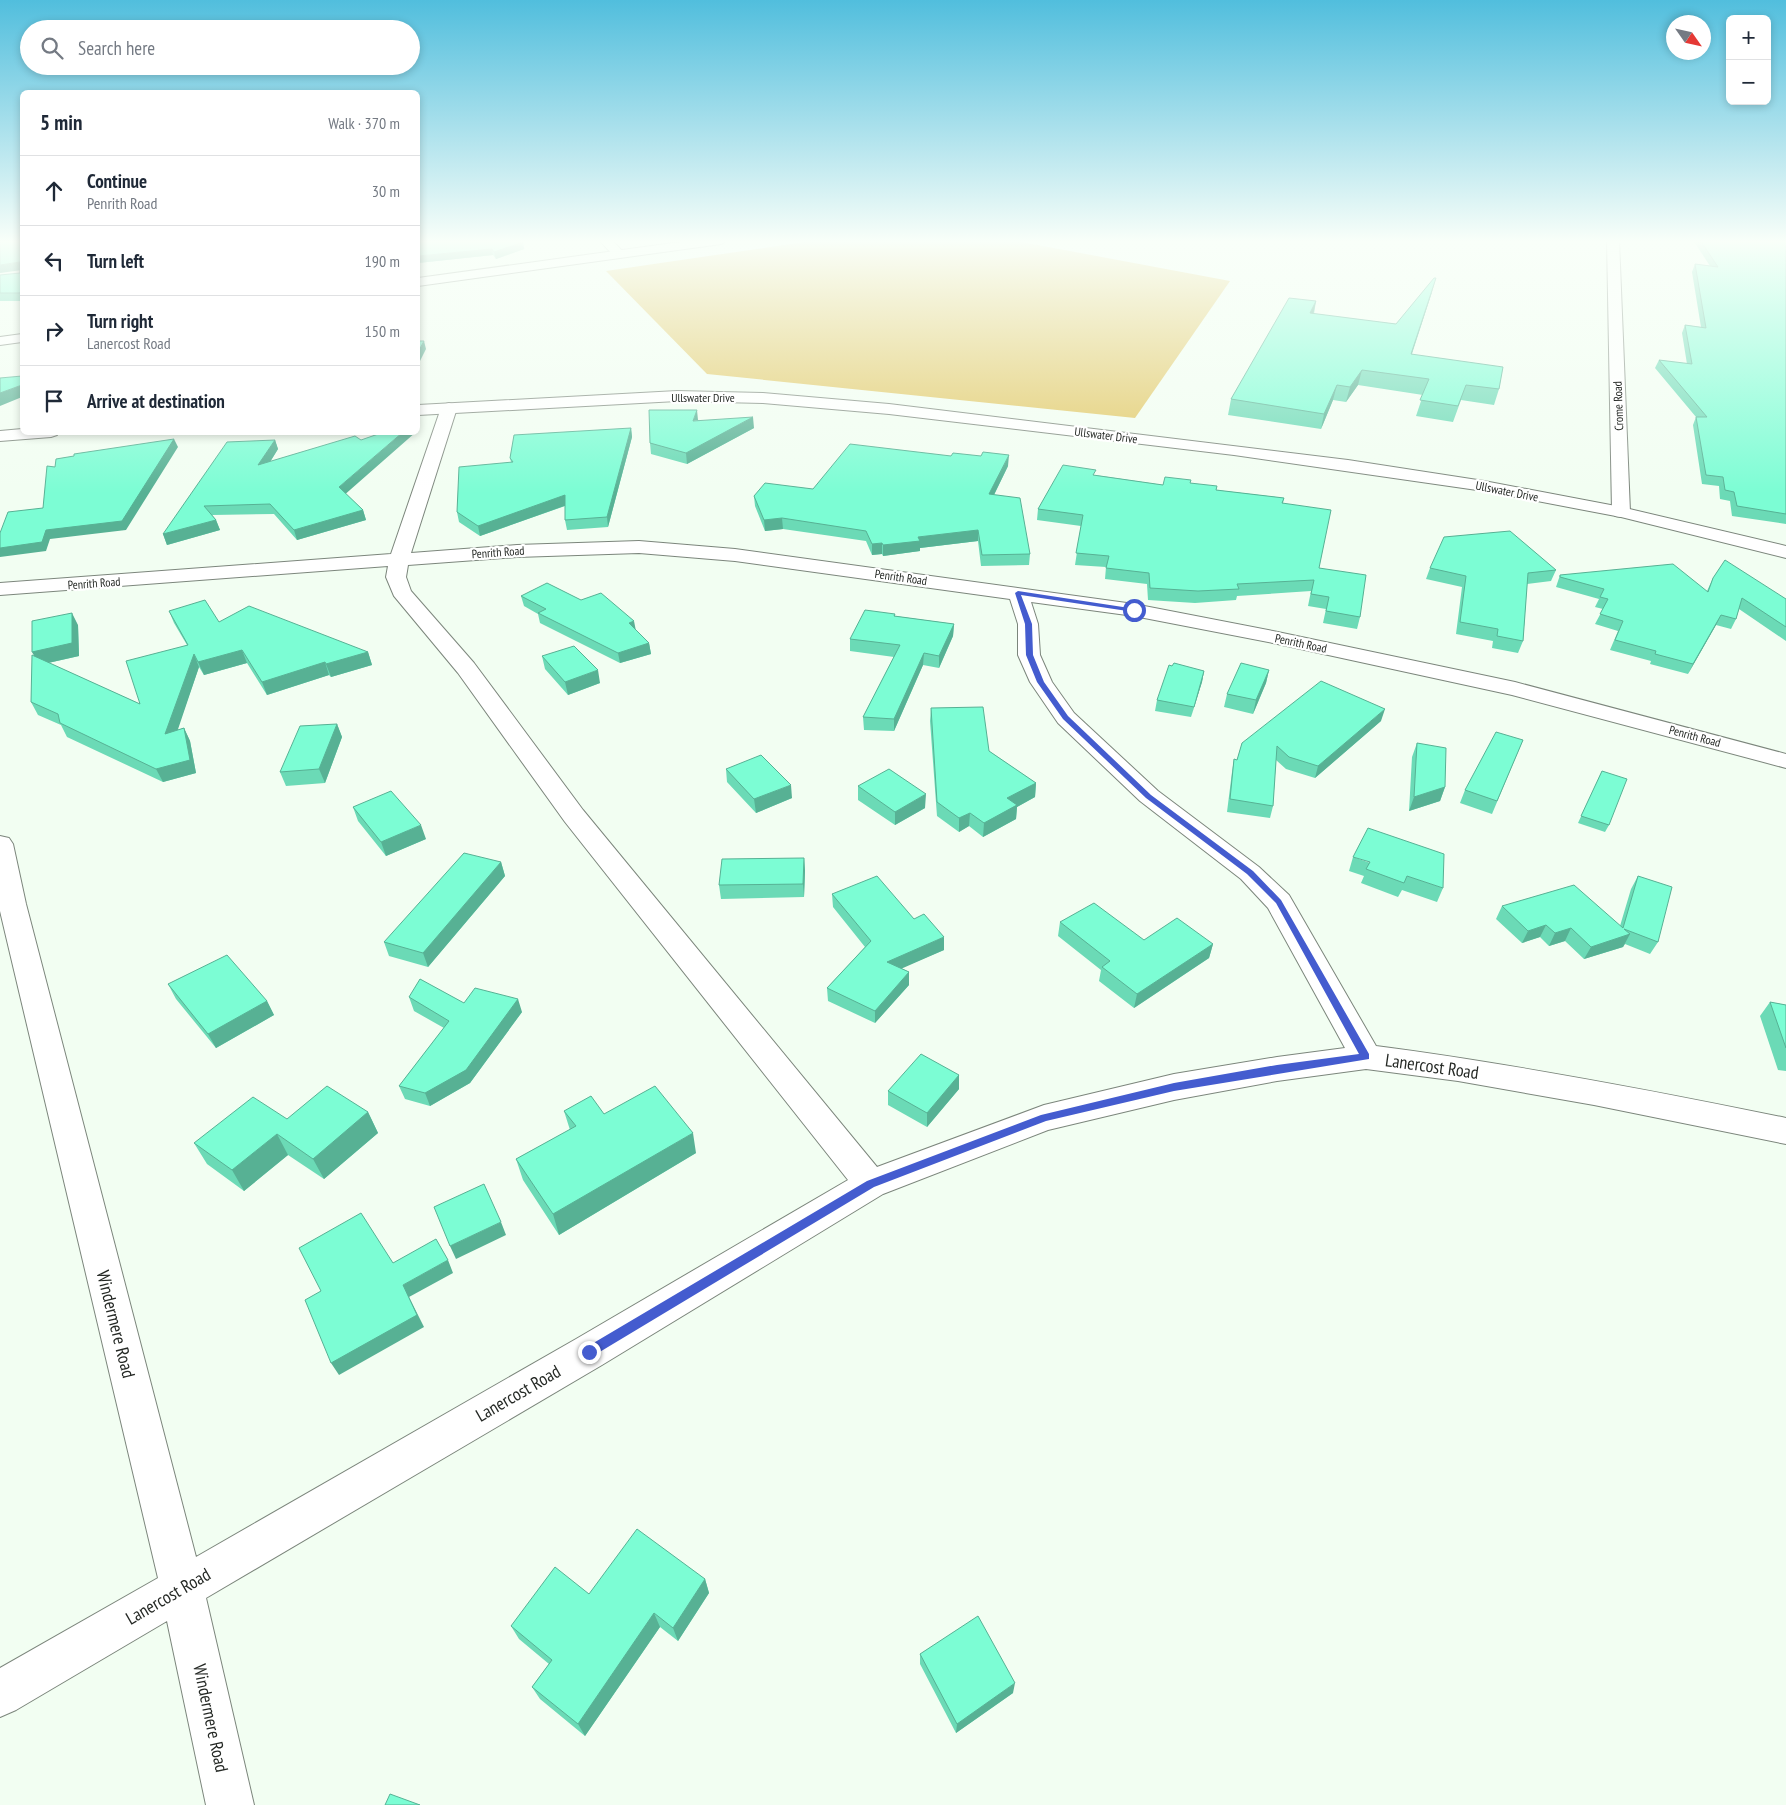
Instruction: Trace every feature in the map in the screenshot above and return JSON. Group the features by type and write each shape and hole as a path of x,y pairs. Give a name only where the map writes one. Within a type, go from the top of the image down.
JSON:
{"street":[{"name":"Crome Road","path":"1614,324 1621,512"},
{"path":"0,341 20,338"},
{"name":"Ullswater Drive","path":"420,410 677,396 745,397 888,409 1348,465 1484,486 1621,512 1786,552"},
{"path":"450,408 399,560 396,577 401,592 466,668 574,816 871,1184"},
{"path":"0,436 20,434"},
{"name":"Penrith Road","path":"0,589 517,551 638,547 735,555 1134,610 1273,637 1515,689 1786,761"},
{"path":"1018,593 1028,624 1029,655 1041,682 1066,718 1149,796 1250,872 1279,902 1366,1057"},
{"name":"Windermere Road","path":"0,844 12,904 182,1588 230,1805"},
{"name":"Lanercost Road","path":"0,1694 598,1347 871,1184 1044,1118 1174,1087 1277,1069 1366,1057 1458,1069 1594,1092 1786,1131"}],"shaded area":[{"path":"658,324 1200,324 1135,418 707,374"}],"building":[{"path":"1274,324 1421,324 1411,354 1503,367 1499,389 1466,385 1458,406 1420,400 1429,379 1362,370 1350,387 1337,385 1324,414 1231,399"},
{"path":"1705,324 1786,324 1786,514 1737,506 1734,492 1725,490 1723,477 1706,475 1696,417 1707,417 1659,360 1692,364 1685,325 1706,328"},
{"path":"20,376 20,386 0,393 0,378"},
{"path":"649,410 697,410 693,421 753,417 686,453 650,443"},
{"path":"631,428 607,517 565,520 565,495 478,526 457,512 459,467 513,462 510,458 514,435"},
{"path":"375,435 400,435 339,487 363,510 294,530 270,504 204,506 216,520 163,534 227,442 275,440 258,465 355,436 361,440"},
{"path":"174,439 122,521 46,530 42,542 0,548 0,533 8,512 43,508 47,466 55,467 56,459 74,456 74,454"},
{"path":"850,444 951,456 953,453 981,456 983,452 1009,455 989,494 1020,498 1030,554 982,555 978,530 918,537 920,541 883,545 882,543 872,544 866,531 782,518 764,520 754,496 765,483 813,489"},
{"path":"1063,465 1096,470 1093,475 1163,485 1165,477 1191,480 1190,483 1217,486 1216,490 1284,498 1282,503 1331,510 1319,568 1366,575 1360,617 1326,611 1329,597 1311,594 1314,580 1237,584 1239,589 1198,591 1150,588 1149,573 1106,568 1109,556 1076,553 1083,515 1038,509"},
{"path":"1510,531 1556,570 1528,573 1523,641 1497,636 1498,629 1460,622 1466,576 1430,568 1444,537"},
{"path":"1725,560 1786,599 1786,627 1742,598 1736,619 1721,615 1693,664 1655,654 1656,651 1615,640 1623,621 1600,614 1608,599 1600,597 1604,589 1560,577 1560,575 1673,564 1708,592 1713,578"},
{"path":"547,583 581,600 601,593 634,621 629,623 649,643 618,653 538,613 546,609 521,596"},
{"path":"205,600 219,622 249,606 368,652 326,664 325,662 262,682 242,650 198,662 194,654 165,734 184,728 190,760 156,769 60,723 58,714 31,702 32,655 140,704 126,661 188,645 169,611"},
{"path":"865,610 954,624 939,656 924,653 894,719 863,717 900,645 850,639"},
{"path":"72,613 72,643 32,652 32,621"},
{"path":"574,646 598,670 565,682 542,656"},
{"path":"1174,663 1204,671 1194,707 1157,700 1169,665 1172,666"},
{"path":"1241,663 1269,670 1256,700 1227,694"},
{"path":"1321,681 1385,709 1318,766 1289,757 1277,746 1273,806 1230,799 1234,759 1237,760 1242,743"},
{"path":"983,707 989,751 1036,783 1007,798 1017,805 984,823 970,813 959,818 937,802 931,708"},
{"path":"337,724 319,769 280,772 300,726"},
{"path":"1496,732 1523,740 1497,801 1465,790"},
{"path":"1417,743 1446,748 1445,787 1414,797"},
{"path":"761,755 791,785 754,799 726,769"},
{"path":"889,769 926,794 895,812 858,786"},
{"path":"1602,771 1627,779 1609,825 1581,816"},
{"path":"391,791 421,825 381,842 353,807"},
{"path":"1368,828 1444,854 1443,888 1407,876 1404,883 1366,869 1370,862 1353,857"},
{"path":"464,853 501,862 423,953 384,942"},
{"path":"804,858 803,884 719,885 722,859"},
{"path":"877,876 914,919 924,914 944,937 887,962 909,972 875,1011 827,988 871,941 832,894"},
{"path":"1638,876 1672,887 1658,942 1624,929 1630,934 1591,947 1571,928 1555,933 1546,925 1528,931 1502,906 1574,885 1623,928"},
{"path":"1094,903 1144,940 1177,918 1213,944 1137,994 1102,967 1110,961 1060,922"},
{"path":"227,955 267,1001 208,1034 168,984"},
{"path":"420,979 464,1003 475,988 518,999 466,1070 425,1093 399,1086 449,1021 409,997"},
{"path":"1770,1002 1786,1005 1786,1048"},
{"path":"921,1054 959,1075 927,1113 888,1091"},
{"path":"327,1086 368,1112 313,1159 277,1134 232,1170 194,1143 253,1097 287,1119"},
{"path":"655,1086 693,1133 553,1214 516,1159 576,1126 564,1111 591,1096 604,1114"},
{"path":"484,1184 501,1222 450,1246 434,1207"},
{"path":"361,1213 393,1263 436,1239 448,1260 403,1285 417,1315 331,1363 305,1300 321,1291 299,1248"},
{"path":"637,1529 705,1579 673,1628 654,1613 578,1724 532,1687 552,1660 511,1626 555,1567 589,1594"},
{"path":"978,1616 1015,1683 957,1724 920,1654"},
{"path":"390,1794 420,1805 385,1805"}],"route":[{"path":"589,1352 871,1184 1044,1118 1174,1087 1277,1069 1366,1057 1300,943 1279,902 1250,872 1149,796 1066,718 1041,682 1029,655 1028,624 1018,593 1134,610"}]}
